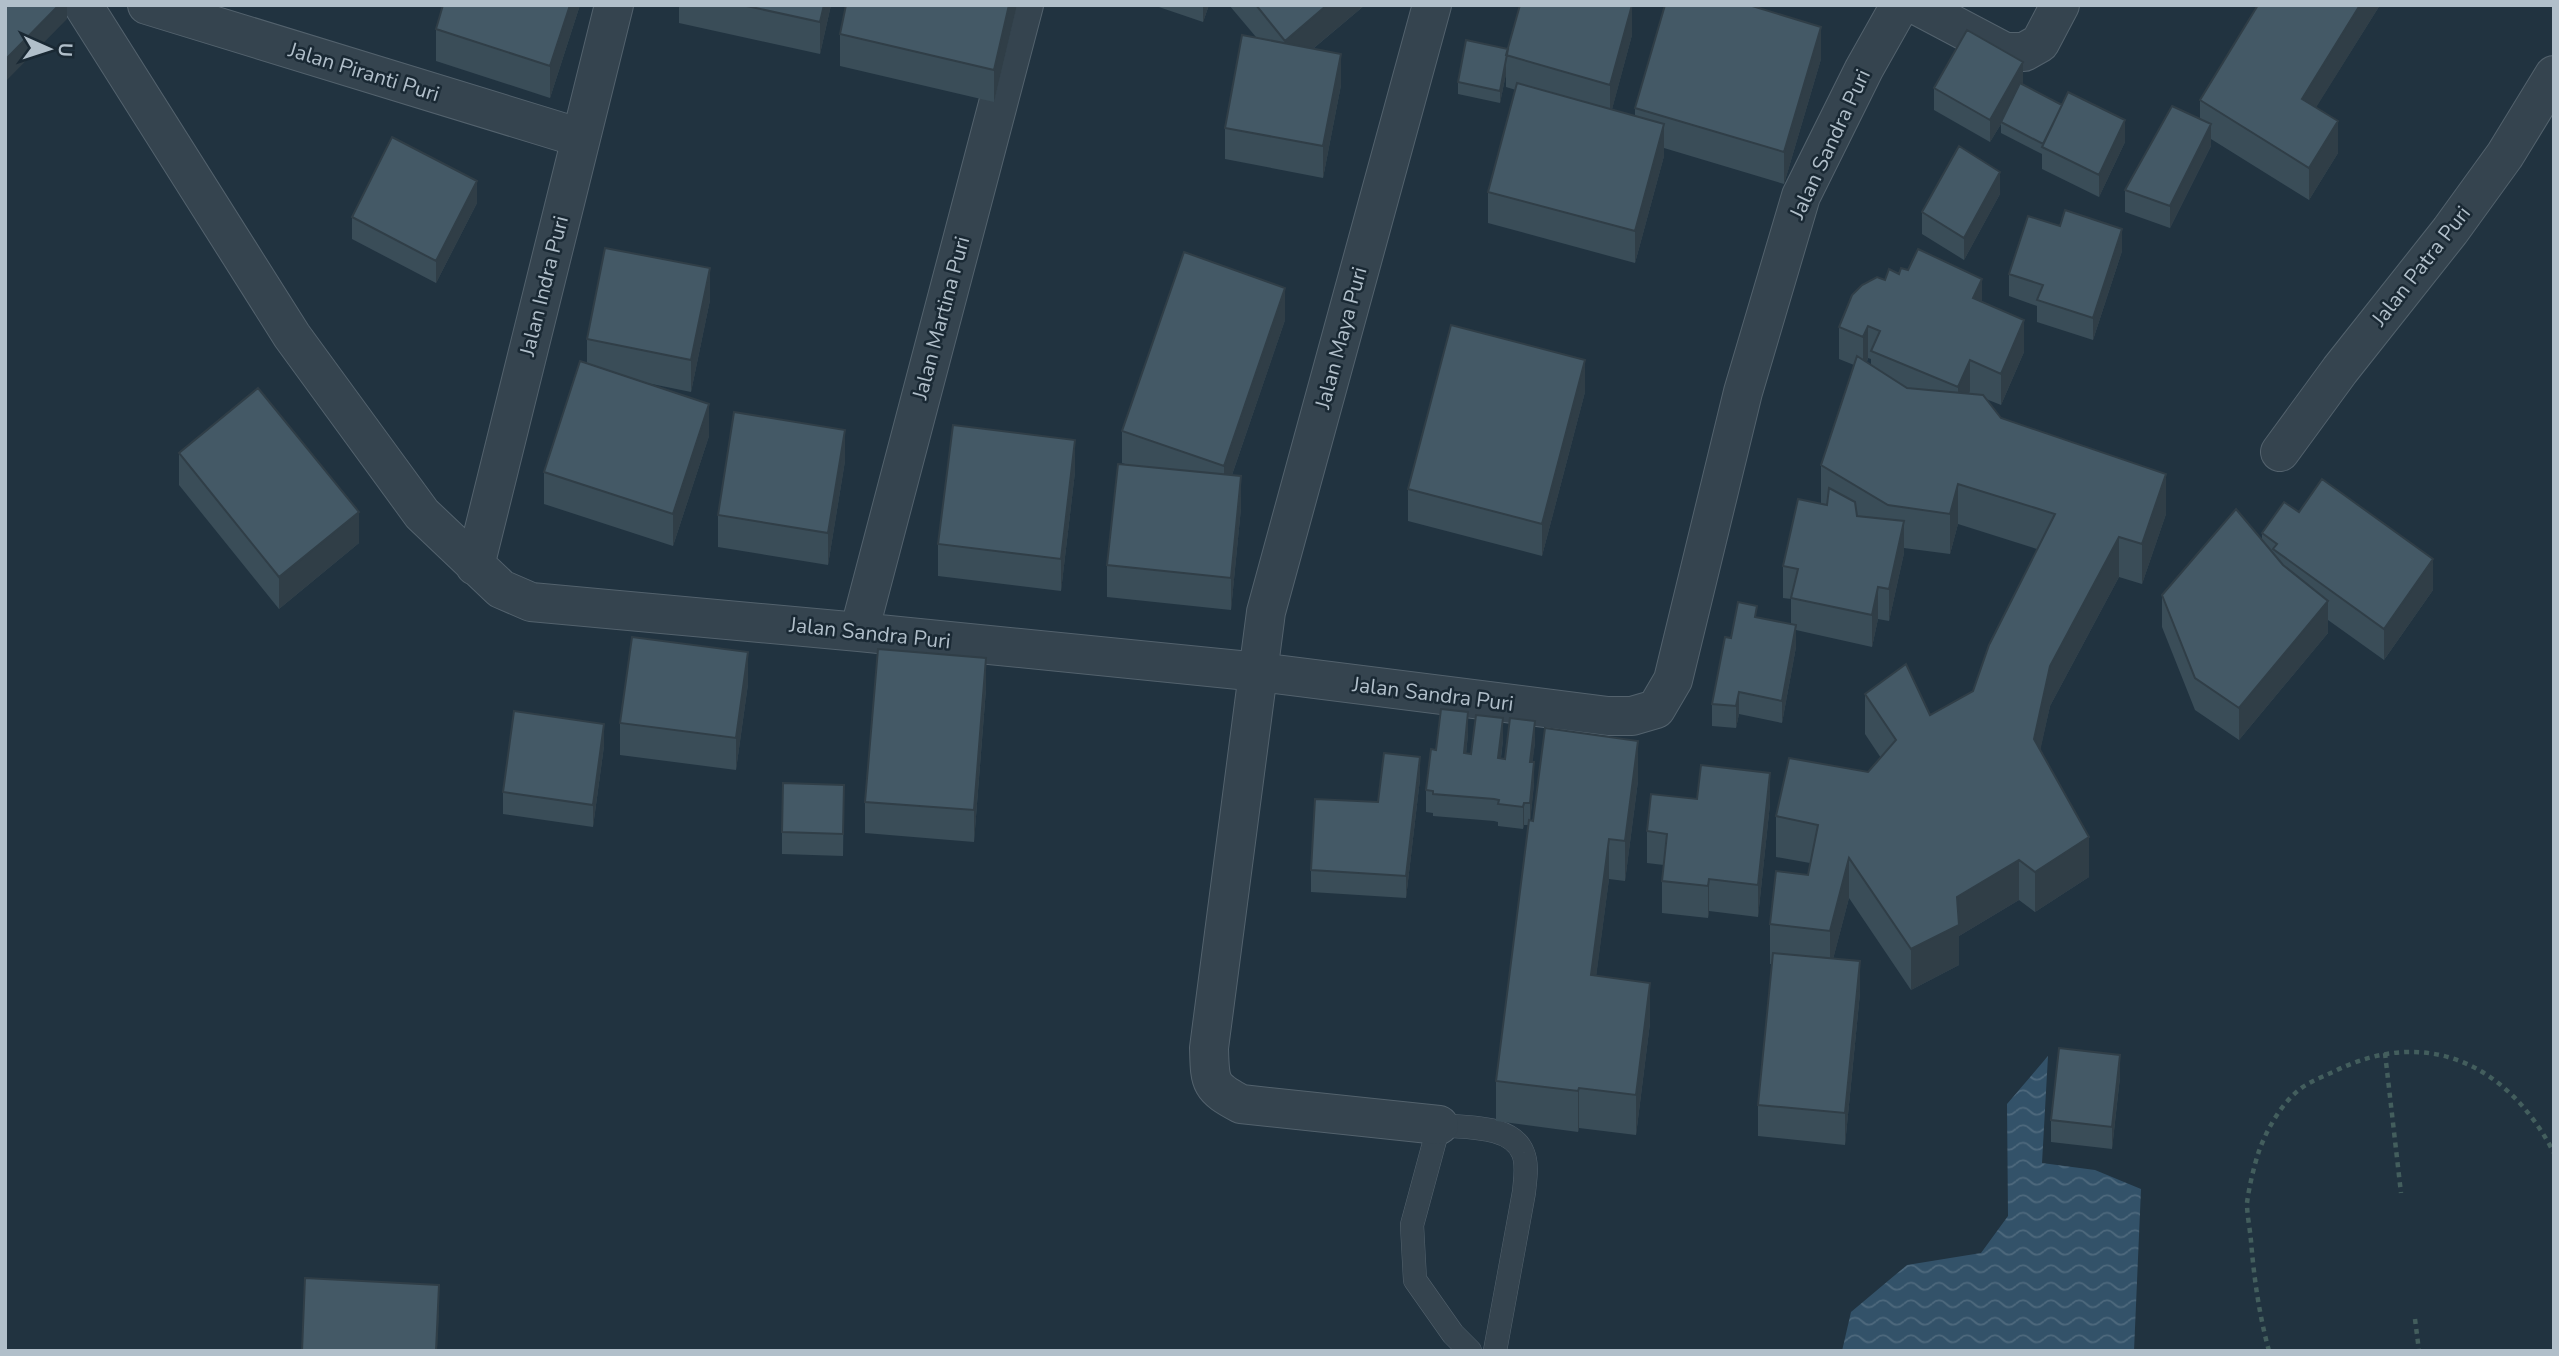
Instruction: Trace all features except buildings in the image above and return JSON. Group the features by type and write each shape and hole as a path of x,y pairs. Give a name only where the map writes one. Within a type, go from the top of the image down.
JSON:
{"street":[{"name":"Jalan Sandra Puri","path":"83,5 292,336 422,514 501,589 531,602 1259,672 1608,716 1632,716 1656,709 1673,680 1743,392 1801,196 1864,69 1900,5"},
{"name":"Jalan Piranti Puri","path":"146,5 581,138"},
{"name":"Jalan Indra Puri","path":"475,566 614,5"},
{"name":"Jalan Martina Puri","path":"859,632 1024,5"},
{"name":"Jalan Maya Puri","path":"1432,5 1266,612 1209,1048 1210,1078 1221,1093 1241,1104 1438,1125"},
{"path":"1916,5 2005,52 2024,52 2040,43 2060,5"},
{"name":"Jalan Patra Puri","path":"2280,452 2340,370 2458,220 2505,155 2554,75"}],"lane":[{"path":"1470,1351 1453,1334 1415,1279 1412,1225 1438,1125 1497,1131 1514,1140 1523,1153 1524,1192 1495,1351"}],"path":[{"path":"2269,1351 2259,1315 2248,1203 2259,1151 2277,1116 2300,1088 2340,1069 2385,1053 2428,1052 2456,1059 2490,1076 2521,1102 2554,1153"},
{"path":"2385,1053 2401,1193"},
{"path":"2415,1319 2419,1351"}],"water":[{"path":"2048,1056 2042,1163 2095,1170 2141,1189 2134,1351 1842,1351 1851,1312 1907,1265 1981,1253 2008,1216 2007,1104"}]}
